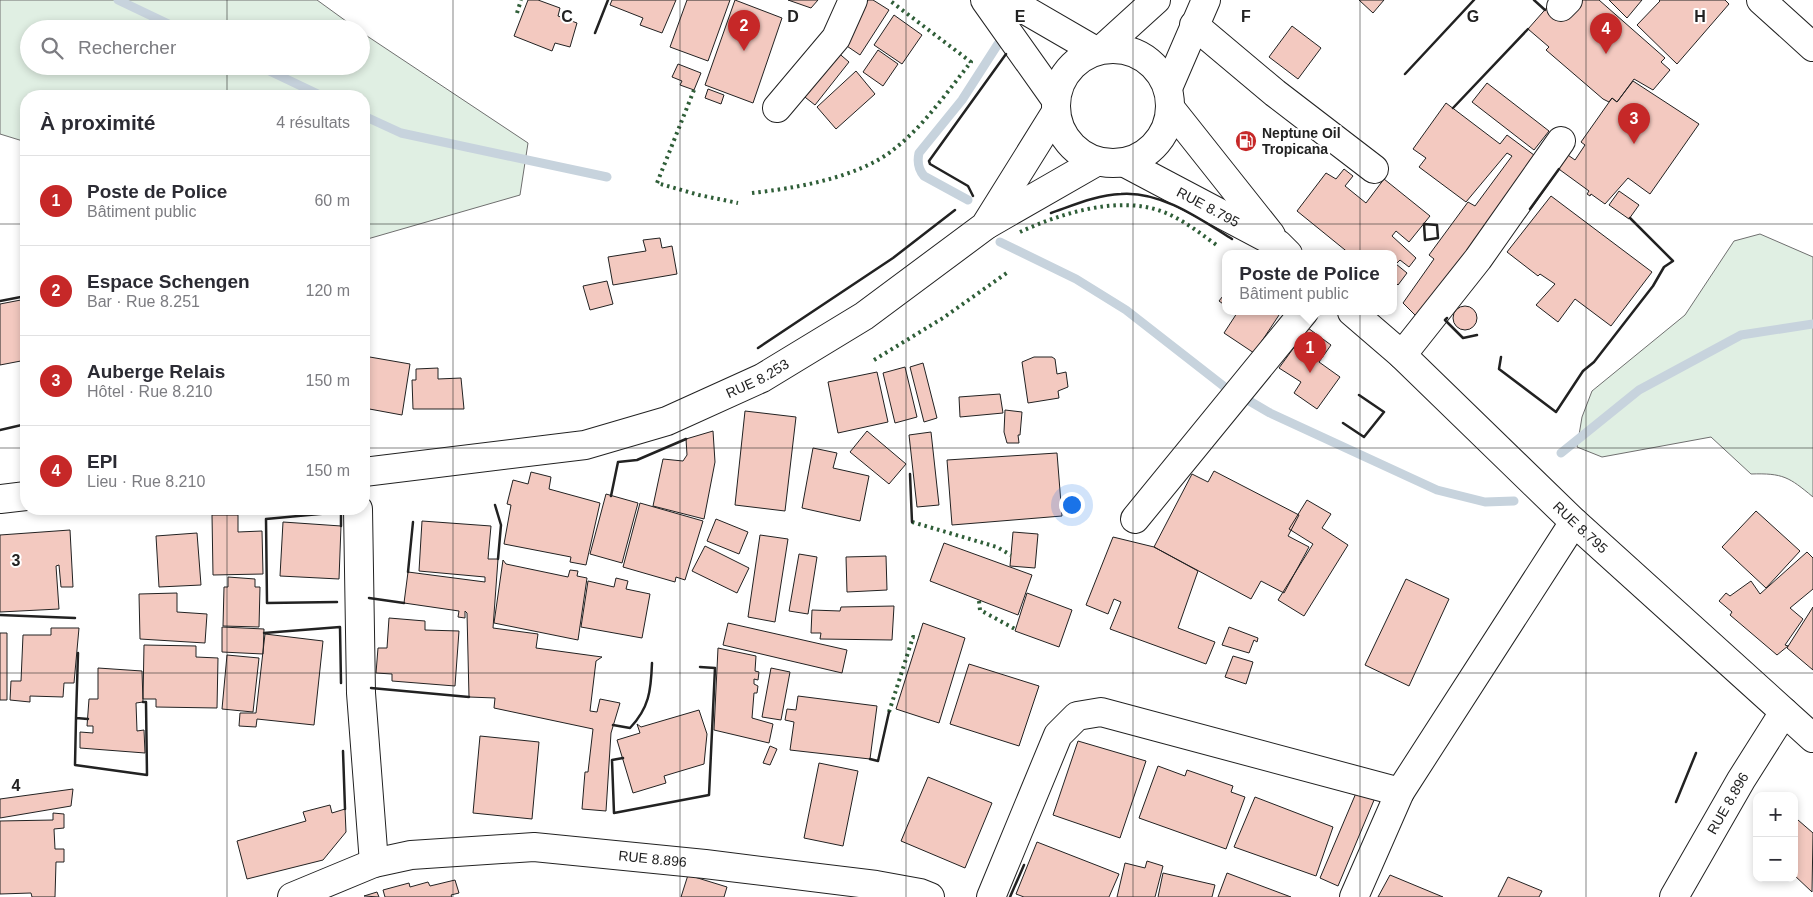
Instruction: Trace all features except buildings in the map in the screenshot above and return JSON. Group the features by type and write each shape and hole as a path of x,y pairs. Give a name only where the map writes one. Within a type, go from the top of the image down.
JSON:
{"main road":[{"path":"777,108 836,38 853,0"},
{"path":"985,0 1056,106 1062,134 1067,140 1077,151 1096,162 1125,163 1148,153 1164,134 1169,99 1194,25 1206,0"},
{"path":"1008,0 1099,50 1123,49 1142,56 1158,69 1169,99 1283,249"},
{"path":"1056,106 1062,79 1076,62 1099,50 1156,0"},
{"path":"1762,0 1813,47"},
{"path":"1194,25 1275,93 1374,169"},
{"name":"RUE 8.253","path":"370,471 585,445 667,421 762,378 864,316 985,226 1056,106"},
{"path":"1402,355 1478,260 1561,141"},
{"path":"985,226 1096,162"},
{"name":"RUE 8.795","path":"1125,163 1283,249"},
{"path":"1135,519 1302,315"},
{"name":"RUE 8.795","path":"1355,315 1402,355 1574,522 1813,738"},
{"path":"0,499 20,497"},
{"path":"358,515 361,693 374,864"},
{"path":"1354,897 1400,792 1574,522"},
{"path":"991,897 1058,735 1077,716 1101,712 1400,792"},
{"name":"RUE 8.896","path":"1674,897 1741,780 1784,712"},
{"name":"RUE 8.896","path":"292,897 374,864 412,854 534,847 704,864 876,885 920,893 930,897"}],"green space":[{"path":"0,0 317,0 345,20 20,20 20,75 370,75 370,38 528,143 520,195 370,238 370,90 20,90 20,140 0,134"},
{"path":"1760,234 1813,257 1813,497 1798,485 1785,478 1771,474 1751,474 1711,437 1602,457 1577,447 1582,417 1592,391 1685,315 1734,241"}],"waterway":[{"path":"118,0 160,20"},
{"path":"968,200 924,176 918,165 919,153 962,100 998,44"},
{"path":"278,75 309,90"},
{"path":"370,119 401,133 607,177"},
{"path":"1000,242 1076,279 1126,310 1226,388"},
{"path":"1561,453 1639,390 1741,335 1813,324"},
{"path":"1246,399 1270,413 1437,490 1485,502 1514,501"}],"hedge":[{"path":"517,13 521,0"},
{"path":"752,193 826,180 844,175 878,160 893,150 915,130 971,62 889,0"},
{"path":"694,90 657,183 699,195 738,203"},
{"path":"1020,232 1054,218 1092,208 1130,205 1149,208 1173,216 1218,246"},
{"path":"874,360 943,318 1008,272"},
{"path":"912,522 997,547 1011,555"},
{"path":"979,601 980,610 1015,629"},
{"path":"889,712 913,637 919,638"}],"wall":[{"path":"595,33 608,0"},
{"path":"1405,74 1474,0"},
{"path":"1534,0 1545,10"},
{"path":"1453,108 1528,29"},
{"path":"973,196 968,186 930,164 929,161 1006,54"},
{"path":"1530,209 1559,169"},
{"path":"1051,213 1103,196 1136,194 1151,197 1180,208 1232,239"},
{"path":"758,348 893,258 955,210"},
{"path":"1501,357 1499,369 1556,412 1583,371 1594,362 1653,286 1664,267 1673,261 1630,218"},
{"path":"1424,224 1437,225 1438,238 1425,240 1424,224"},
{"path":"0,301 20,297"},
{"path":"1447,318 1445,320 1463,338 1477,335"},
{"path":"1343,423 1364,437 1384,412 1359,395"},
{"path":"0,430 20,425"},
{"path":"611,496 618,462 637,460 686,439"},
{"path":"910,474 912,522"},
{"path":"495,505 501,525 498,559"},
{"path":"309,515 266,519 267,603 337,602"},
{"path":"341,515 341,526"},
{"path":"408,572 413,522"},
{"path":"369,598 404,603"},
{"path":"0,615 75,618"},
{"path":"264,633 340,627 341,683"},
{"path":"78,653 76,718 88,719"},
{"path":"613,725 630,728 636,721 645,706 650,691 652,663"},
{"path":"623,758 612,760 614,813 709,795 715,668 700,667"},
{"path":"371,688 469,697"},
{"path":"76,718 75,765 147,775 146,702 143,702"},
{"path":"870,759 878,761 889,712"},
{"path":"343,751 345,809"},
{"path":"1676,802 1696,753"},
{"path":"1010,897 1024,865"}],"place":[{"name":"Espace Schengen","path":"744,51"},
{"name":"EPI","path":"1606,54"},
{"name":"Neptune Oil Tropicana","path":"1246,141"},
{"name":"Auberge Relais","path":"1634,144"},
{"name":"Poste de Police","path":"1310,373"}]}
